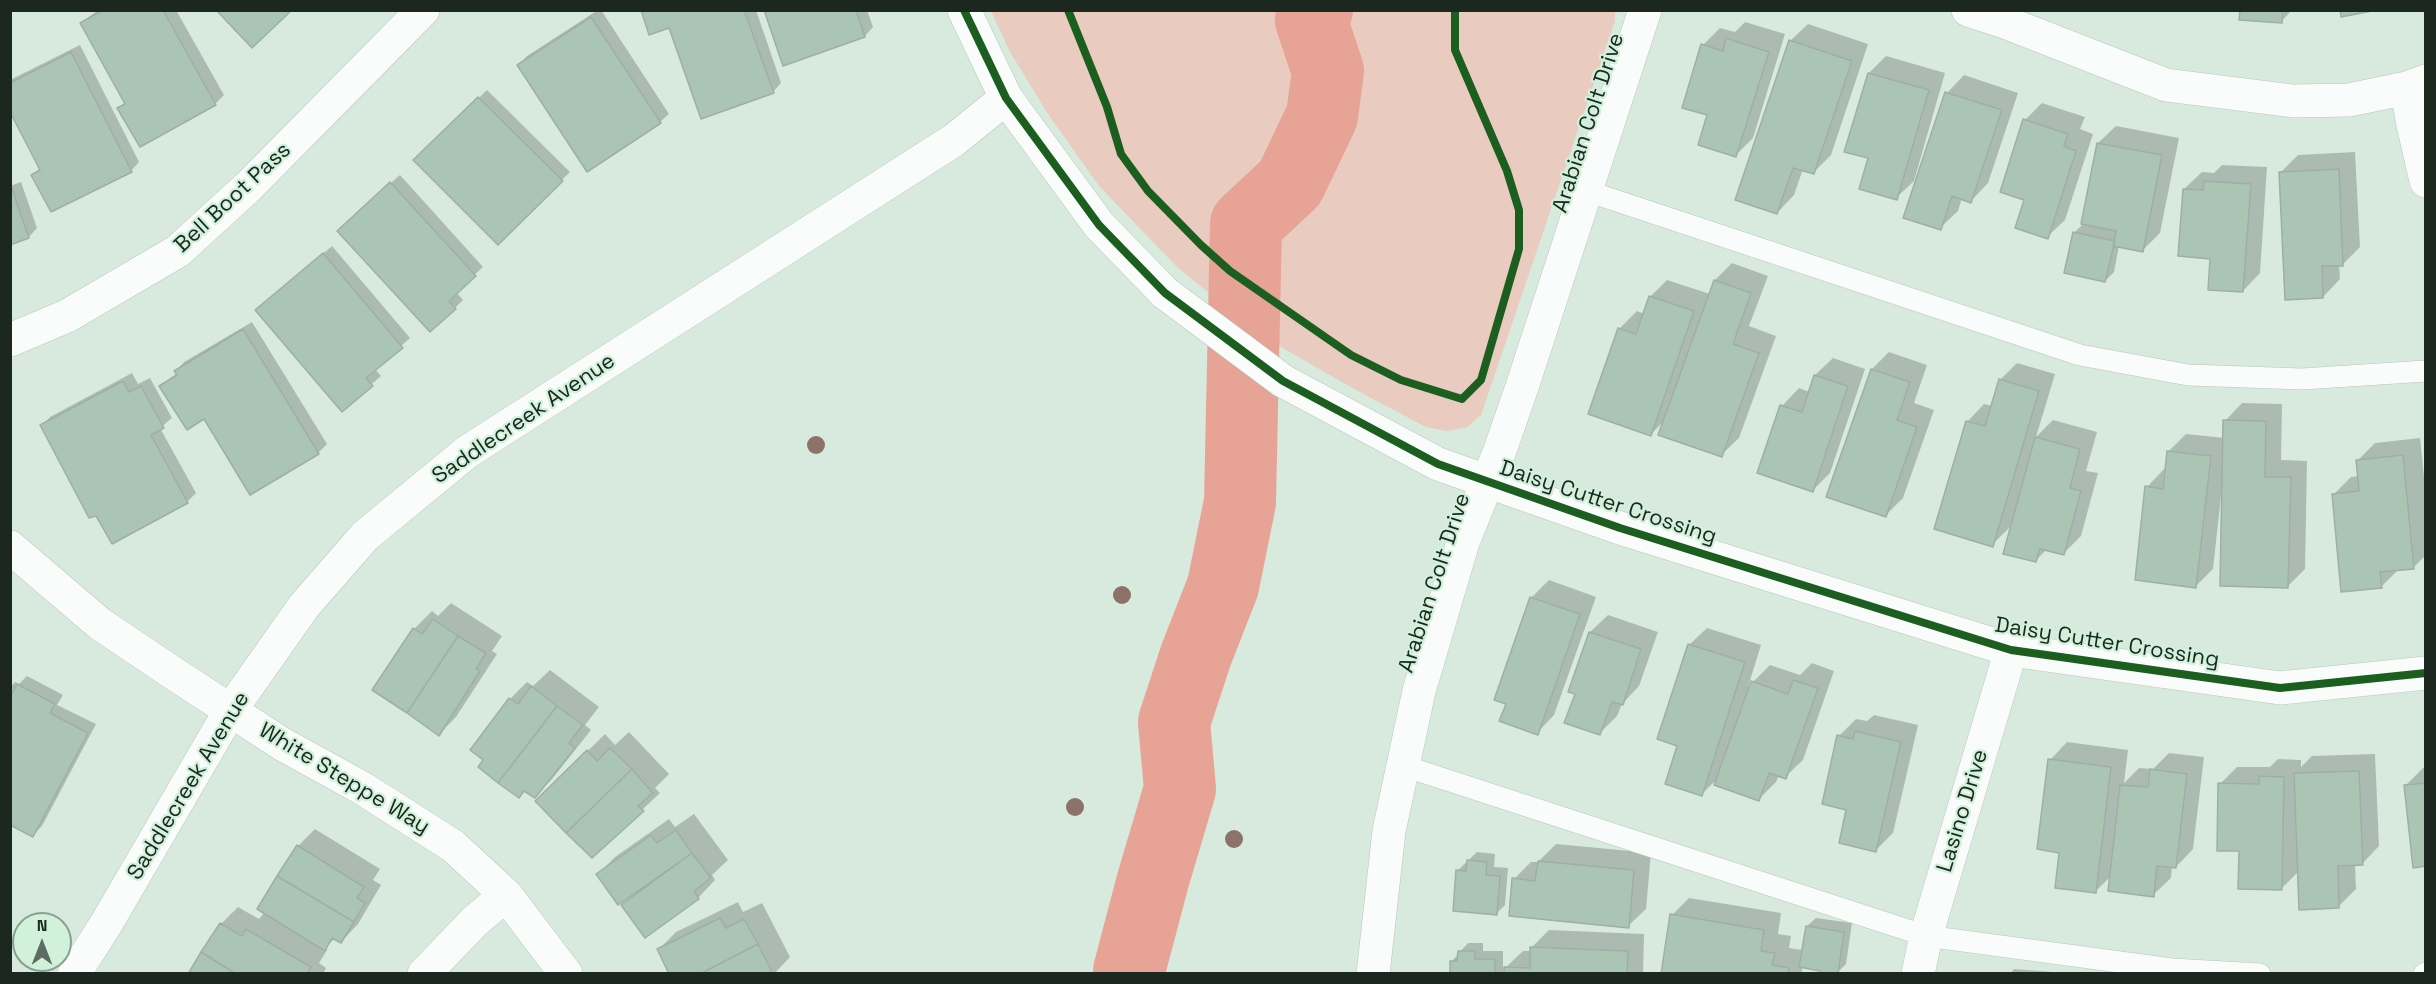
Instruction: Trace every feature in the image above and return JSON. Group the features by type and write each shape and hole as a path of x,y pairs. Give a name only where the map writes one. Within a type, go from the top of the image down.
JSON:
{"street":[{"name":"Daisy Cutter Crossing","path":"964,10 1006,98 1099,225 1165,293 1283,381 1438,464 1620,528 2011,650 2280,688 2426,673"},
{"name":"Arabian Colt Drive","path":"1373,974 1389,831 1401,765 1419,691 1463,542 1499,453 1523,384 1645,10"},
{"path":"1968,10 2166,85 2293,101 2349,100 2416,85 2426,181"},
{"name":"Bell Boot Pass","path":"10,340 66,316 178,251 249,186 421,11"},
{"name":"Saddlecreek Avenue","path":"74,974 106,924 230,711 304,606 365,536 467,452 954,140 1006,98"},
{"name":"White Steppe Way","path":"10,547 100,624 230,711 419,823 453,846 506,895 566,974"},
{"name":"Lasino Drive","path":"1918,974 1926,936 2011,650"},
{"path":"424,974 475,921 506,895"}],"lane":[{"path":"1587,191 2080,356 2188,375 2302,379 2426,371"},
{"path":"1401,765 1926,936 2172,969 2260,974"}],"shaded area":[{"path":"991,11 1615,11 1615,21 1481,415 1467,427 1447,431 1426,427 1267,339 1178,268 1099,186 1048,114 1010,52"}],"building":[{"path":"103,10 163,10 216,105 140,147 117,108 125,104 80,23"},
{"path":"216,10 292,10 252,48"},
{"path":"641,10 744,10 774,93 701,119 669,28 649,35"},
{"path":"764,10 856,10 865,37 783,66"},
{"path":"2240,10 2283,10 2282,23 2239,20"},
{"path":"2340,10 2377,10 2341,17"},
{"path":"591,17 661,123 587,172 517,65"},
{"path":"1726,38 1769,52 1736,157 1698,145 1707,115 1682,108 1701,44 1723,51"},
{"path":"1789,40 1852,61 1814,174 1793,168 1777,214 1735,200"},
{"path":"71,52 132,172 51,212 31,175 40,170 10,112 10,83"},
{"path":"1868,73 1929,90 1897,200 1859,189 1868,158 1844,152"},
{"path":"1945,92 2002,110 1971,203 1952,196 1941,230 1903,218"},
{"path":"478,97 563,181 498,245 413,160"},
{"path":"2023,119 2068,134 2064,146 2076,151 2048,239 2015,228 2024,200 2000,192"},
{"path":"2097,143 2162,155 2143,252 2113,246 2116,231 2081,224"},
{"path":"2339,169 2343,266 2322,266 2323,298 2285,300 2279,172"},
{"path":"2204,181 2251,184 2243,292 2208,290 2210,259 2178,256 2183,189 2203,190"},
{"path":"390,182 476,276 449,301 456,309 430,332 337,231"},
{"path":"12,189 29,238 10,245 10,190"},
{"path":"2073,232 2115,241 2105,282 2064,273"},
{"path":"323,253 403,348 366,378 373,386 342,412 255,310"},
{"path":"1714,280 1751,293 1733,344 1759,353 1722,457 1658,435"},
{"path":"1649,296 1694,311 1651,436 1588,414 1618,328 1636,334"},
{"path":"243,329 319,454 250,495 204,419 187,430 159,386 177,375 174,371"},
{"path":"1871,369 1910,382 1897,420 1917,427 1886,517 1826,497"},
{"path":"1814,375 1848,386 1813,492 1757,473 1780,405 1802,412"},
{"path":"1999,379 2039,391 1993,547 1934,529 1966,421 1985,426"},
{"path":"123,381 129,392 141,386 164,428 151,435 188,503 112,544 96,516 89,518 40,425"},
{"path":"2223,420 2266,421 2265,477 2291,477 2288,588 2220,586"},
{"path":"2035,437 2080,449 2070,488 2081,491 2064,555 2040,549 2036,562 2003,554"},
{"path":"2167,451 2211,456 2196,588 2135,580 2145,486 2163,489"},
{"path":"2403,455 2414,569 2380,572 2382,588 2341,592 2332,494 2359,491 2356,460"},
{"path":"1530,597 1580,614 1538,735 1499,721 1506,704 1494,700"},
{"path":"433,619 458,636 407,713 372,690 413,628 422,634"},
{"path":"1589,632 1641,649 1623,705 1612,702 1600,735 1564,723 1575,694 1568,692"},
{"path":"458,636 486,653 476,669 480,671 439,736 407,713"},
{"path":"1688,644 1745,662 1702,796 1665,784 1677,746 1657,739"},
{"path":"1793,680 1818,688 1786,779 1769,773 1759,801 1714,785 1751,681 1788,694"},
{"path":"17,684 55,704 50,713 88,733 33,837 10,825 10,693 12,694"},
{"path":"531,686 557,706 498,783 478,767 483,760 470,750 509,698 518,704"},
{"path":"557,706 583,725 569,743 575,748 535,798 524,791 519,798 498,783"},
{"path":"1855,731 1901,742 1876,852 1839,843 1846,810 1822,804 1837,735 1853,739"},
{"path":"610,748 632,769 566,833 535,801 587,750 597,761"},
{"path":"2048,759 2111,767 2096,893 2055,888 2059,853 2037,849"},
{"path":"632,769 653,793 638,806 644,811 592,858 566,833"},
{"path":"2150,769 2187,774 2176,868 2157,866 2154,897 2108,891 2120,785 2148,787"},
{"path":"2359,771 2363,865 2338,866 2339,908 2299,910 2294,773"},
{"path":"2259,776 2284,777 2282,890 2238,889 2239,851 2217,851 2218,783 2259,784"},
{"path":"2426,783 2426,866 2413,868 2404,785"},
{"path":"676,830 692,853 618,905 596,874 651,835 657,843"},
{"path":"297,845 364,887 357,898 365,903 354,922 277,876"},
{"path":"692,853 711,878 694,891 699,899 645,938 621,905"},
{"path":"1467,860 1487,862 1486,875 1500,876 1497,915 1453,911 1456,870 1466,871"},
{"path":"1538,861 1634,870 1629,928 1509,916 1512,878 1535,881"},
{"path":"277,876 354,922 341,943 332,938 325,951 257,909"},
{"path":"1670,914 1764,930 1761,951 1775,953 1772,965 1789,968 1788,974 1661,974"},
{"path":"720,918 726,928 744,919 758,944 700,974 669,974 657,949"},
{"path":"220,923 242,936 246,929 311,967 307,974 236,974 201,952"},
{"path":"1806,926 1844,932 1838,974 1820,974 1820,971 1799,967"},
{"path":"758,944 773,974 700,974"},
{"path":"1530,947 1628,951 1627,974 1504,974 1504,967 1530,968"},
{"path":"1458,951 1475,951 1475,959 1495,959 1495,974 1450,974 1450,961 1457,961"},
{"path":"201,952 236,974 188,974"}],"waterway":[{"path":"1130,974 1153,880 1180,789 1174,722 1196,655 1223,586 1240,502 1246,224 1290,183 1322,116 1328,71 1311,20 1317,10"}],"cycle path":[{"path":"964,10 1006,98 1099,225 1165,293 1283,381 1438,464 1620,528 2011,650 2280,688 2426,673"},
{"path":"1068,10 1107,107 1121,154 1148,191 1201,245 1230,271 1351,355 1401,380 1462,399 1481,380 1519,249 1519,210 1507,171 1455,50 1455,10"}]}
